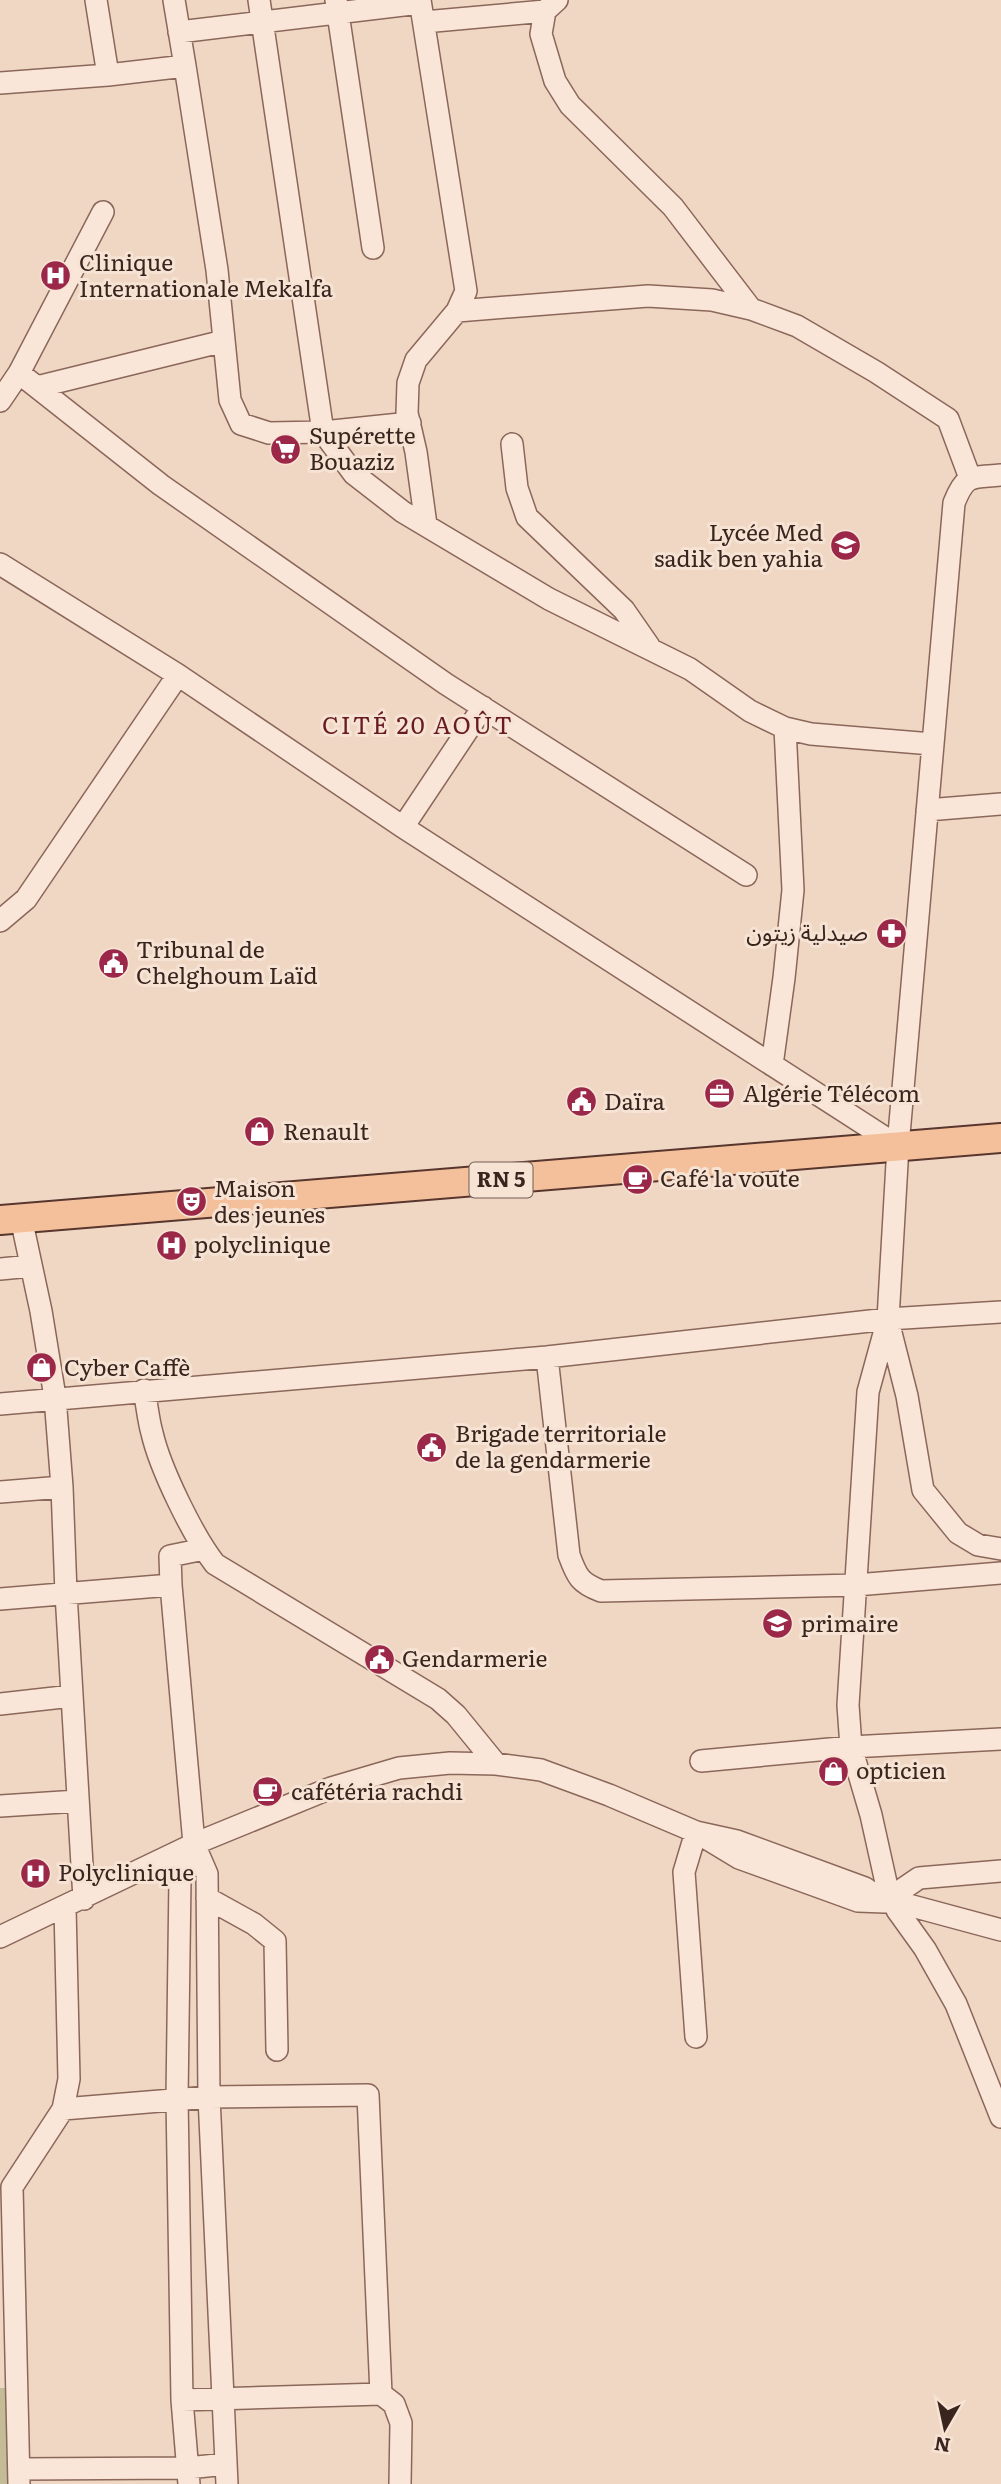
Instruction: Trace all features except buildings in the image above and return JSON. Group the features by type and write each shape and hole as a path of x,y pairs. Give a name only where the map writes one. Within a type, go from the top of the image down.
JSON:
{"main road":[{"name":"RN 5","path":"10,1219 1001,1138"}],"street":[{"path":"96,0 108,75"},
{"path":"174,0 217,270 230,400 241,424 269,433 323,432 410,423"},
{"path":"259,0 323,432 354,474 403,512 549,599 690,669 750,711 785,728 811,734 932,744"},
{"path":"179,32 263,22 337,7 421,9 551,5 541,34 555,81 570,105 673,207 751,309"},
{"path":"337,7 373,248"},
{"path":"421,9 466,291 457,311 416,360 408,383 407,413 416,452 426,525"},
{"path":"0,83 185,66"},
{"path":"0,401 19,373 103,212"},
{"path":"457,311 648,296 712,300 751,309 797,326 876,372 948,419 971,478"},
{"path":"37,387 224,341"},
{"path":"19,373 161,485 483,707 746,875"},
{"path":"512,444 517,488 527,517 624,610 650,648"},
{"path":"1001,475 971,478 961,486 954,503 898,1146 888,1319 868,1392 848,1704 851,1747 893,1901 925,1949 956,2004 1001,2117"},
{"path":"0,564 178,675 403,827 898,1146"},
{"path":"0,921 26,899 178,675"},
{"path":"403,827 483,707"},
{"path":"772,1065 793,890 785,728"},
{"path":"927,810 1001,804"},
{"path":"10,1219 31,1266 55,1397 78,1801 69,2079 63,2109 12,2187 19,2477 226,2474 209,2097 207,1874 194,1844 170,1556 204,1549"},
{"path":"0,1269 31,1266"},
{"path":"0,1404 55,1397 547,1357 888,1319 1001,1312"},
{"path":"888,1319 907,1396 923,1490 958,1533 978,1545 1001,1549"},
{"path":"547,1357 569,1555 575,1572 584,1584 601,1591 856,1585 1001,1573"},
{"path":"868,1392 875,1386 885,1385 907,1396"},
{"path":"144,1390 160,1460 204,1549 215,1564 438,1699 456,1715 496,1763"},
{"path":"0,1493 62,1487"},
{"path":"0,1599 171,1586"},
{"path":"0,1704 72,1696"},
{"path":"701,1761 851,1747 1001,1739"},
{"path":"0,1937 194,1844 331,1787 399,1768 450,1763 496,1763 541,1770 696,1832 739,1858 858,1901 893,1901 1001,1930"},
{"path":"0,1806 78,1801"},
{"path":"696,1832 684,1872 696,2037"},
{"path":"189,2476 182,2400 177,2098 180,1879 194,1844"},
{"path":"893,1901 919,1878 1001,1871"},
{"path":"207,1898 254,1924 275,1941 277,2050"},
{"path":"63,2109 177,2098 368,2095 381,2393"},
{"path":"182,2400 381,2393 394,2404 401,2423 400,2484"}],"shaded area":[{"path":"0,2388 9,2388 11,2484 0,2484"}],"place":[{"name":"Clinique Internationale Mekalfa","path":"56,276"},
{"name":"Supérette Bouaziz","path":"286,449"},
{"name":"Lycée Med sadik ben yahia","path":"846,546"},
{"name":"صيدلية زيتون","path":"891,933"},
{"name":"Tribunal de Chelghoum Laïd","path":"113,963"},
{"name":"Algérie Télécom","path":"720,1094"},
{"name":"Daïra","path":"581,1102"},
{"name":"Renault","path":"260,1132"},
{"name":"Café la voute","path":"637,1179"},
{"name":"Maison des jeunes","path":"191,1202"},
{"name":"polyclinique","path":"171,1245"},
{"name":"Cyber Caffè","path":"41,1368"},
{"name":"Brigade territoriale de la gendarmerie","path":"432,1447"},
{"name":"primaire","path":"778,1624"},
{"name":"Gendarmerie","path":"379,1659"},
{"name":"opticien","path":"833,1771"},
{"name":"cafétéria rachdi","path":"268,1792"},
{"name":"Polyclinique","path":"35,1873"}],"district":[{"name":"CITÉ 20 AOÛT","path":"418,726"}]}
